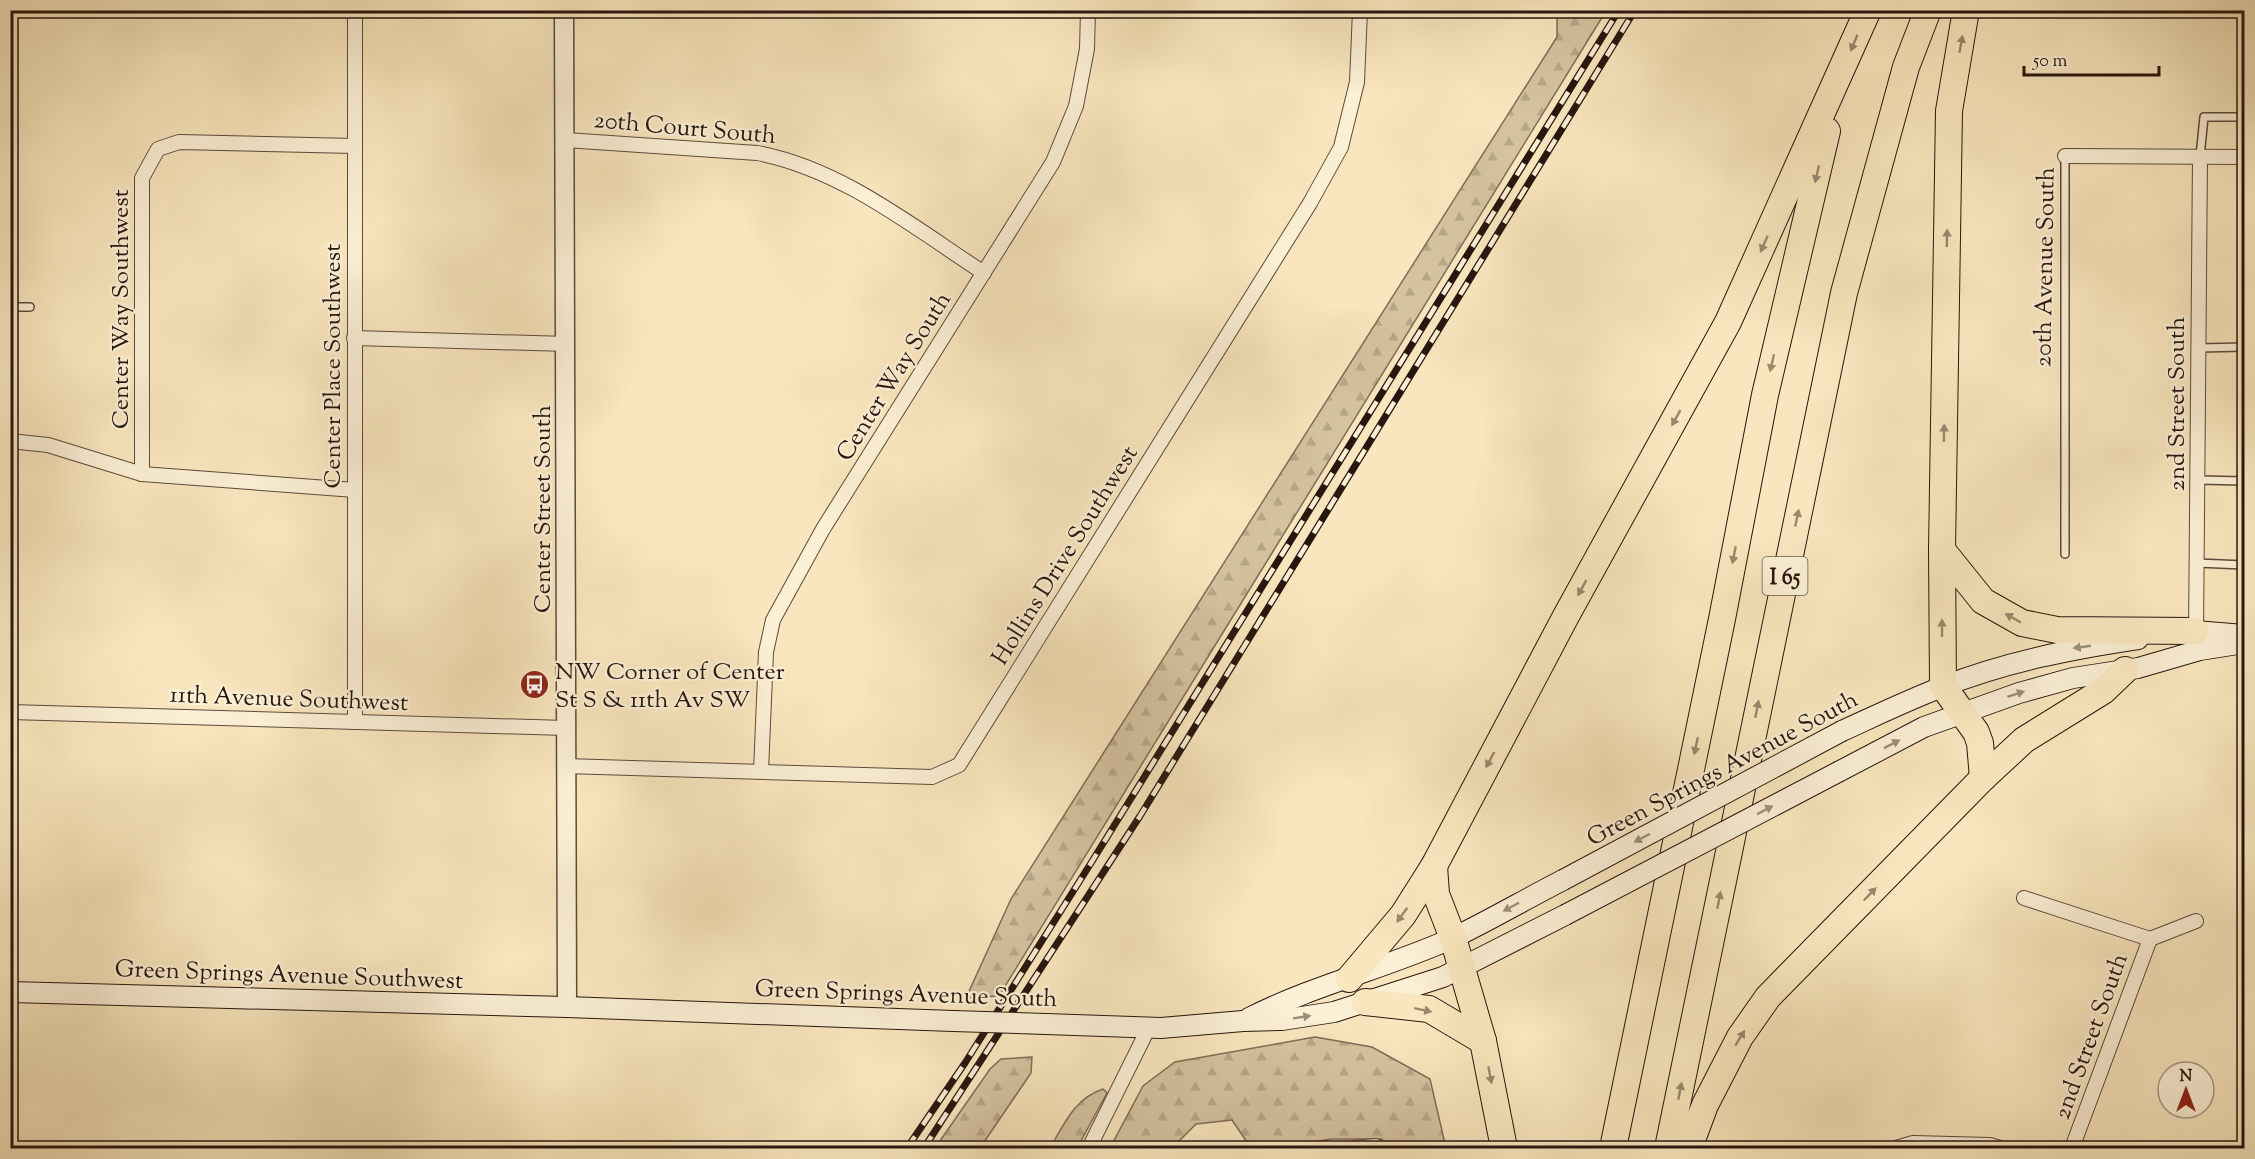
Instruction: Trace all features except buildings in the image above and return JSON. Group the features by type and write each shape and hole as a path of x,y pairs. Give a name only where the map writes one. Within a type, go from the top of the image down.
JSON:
{"highway":[{"name":"I 65","path":"1613,1149 1722,619 1765,395 1840,76 1868,10"},
{"name":"I 65","path":"1668,1149 1844,293 1906,67 1928,10"},
{"path":"1966,10 1949,111 1942,550 1943,686 1973,727 1980,743 1983,778"},
{"path":"1349,979 1403,915 1434,866 1566,616 1728,322 1840,76"},
{"path":"1942,550 1983,601 2022,624 2056,630 2198,640"},
{"path":"1689,1149 1710,1095 1740,1037 1768,998 1983,778 2024,740 2103,691 2125,670"},
{"path":"1434,866 1436,894 1453,938 1483,1041 1504,1149"},
{"path":"1365,1002 1429,1010 1483,1041"}],"main road":[{"name":"Green Springs Avenue South","path":"1244,1020 1312,990 1349,979 1453,938 1842,731 1943,686 2069,649 2244,635"},
{"name":"Green Springs Avenue South","path":"567,1007 1149,1027 1244,1020 1282,1020 1334,1012 1443,976 1462,967 1924,727 2019,693 2073,678 2125,670 2198,640 2244,643"},
{"name":"Green Springs Avenue Southwest","path":"10,992 567,1007"}],"street":[{"name":"Center Place Southwest","path":"354,10 355,722"},
{"name":"Center Street South","path":"564,10 567,344 565,766 567,1007"},
{"name":"Center Way South","path":"761,771 766,652 773,620 823,529 1053,162 1076,106 1087,49 1088,10"},
{"name":"Hollins Drive Southwest","path":"565,766 932,777 959,765 1304,213 1341,147 1357,82 1360,10"},
{"name":"20th Court South","path":"566,140 757,153 780,157 823,173 855,190 984,273"},
{"name":"Center Way Southwest","path":"142,474 142,178 158,149 179,142 355,146"},
{"name":"20th Avenue South","path":"2065,156 2244,157"},
{"name":"2nd Street South","path":"2198,640 2200,157"},
{"path":"354,338 567,344"},
{"path":"10,441 48,445 142,474 355,490"},
{"name":"11th Avenue Southwest","path":"10,712 566,728"},
{"path":"2024,898 2150,939 2196,921"},
{"name":"2nd Street South","path":"2072,1149 2150,939"},
{"path":"1089,1149 1149,1027"},
{"path":"1896,1149 1913,1143 1990,1145 2000,1149"},
{"path":"1354,1149 1376,1146"}],"lane":[{"path":"2200,157 2204,117 2244,117"},
{"name":"20th Avenue South","path":"2065,156 2065,554"},
{"path":"10,307 30,307"},
{"path":"2199,348 2244,347"},
{"path":"2199,480 2244,481"},
{"path":"2197,563 2244,565"}],"green space":[{"path":"1557,11 1606,11 999,996 966,998 1011,899 1557,37"},
{"path":"1315,1037 1372,1047 1430,1079 1446,1148 1385,1148 1382,1139 1332,1139 1305,1143 1293,1148 1251,1148 1232,1120 1196,1124 1172,1148 1110,1148 1143,1086 1175,1062"},
{"path":"1032,1057 1031,1073 980,1148 935,1148 990,1069 1001,1059"},
{"path":"1103,1089 1107,1093 1077,1148 1050,1148 1078,1105 1093,1093"}],"railway":[{"path":"907,1148 965,1063 1091,863 1619,10"},
{"path":"924,1148 1140,816 1635,10"}],"place":[{"name":"NW Corner of Center St S & 11th Av SW","path":"534,685"}]}
